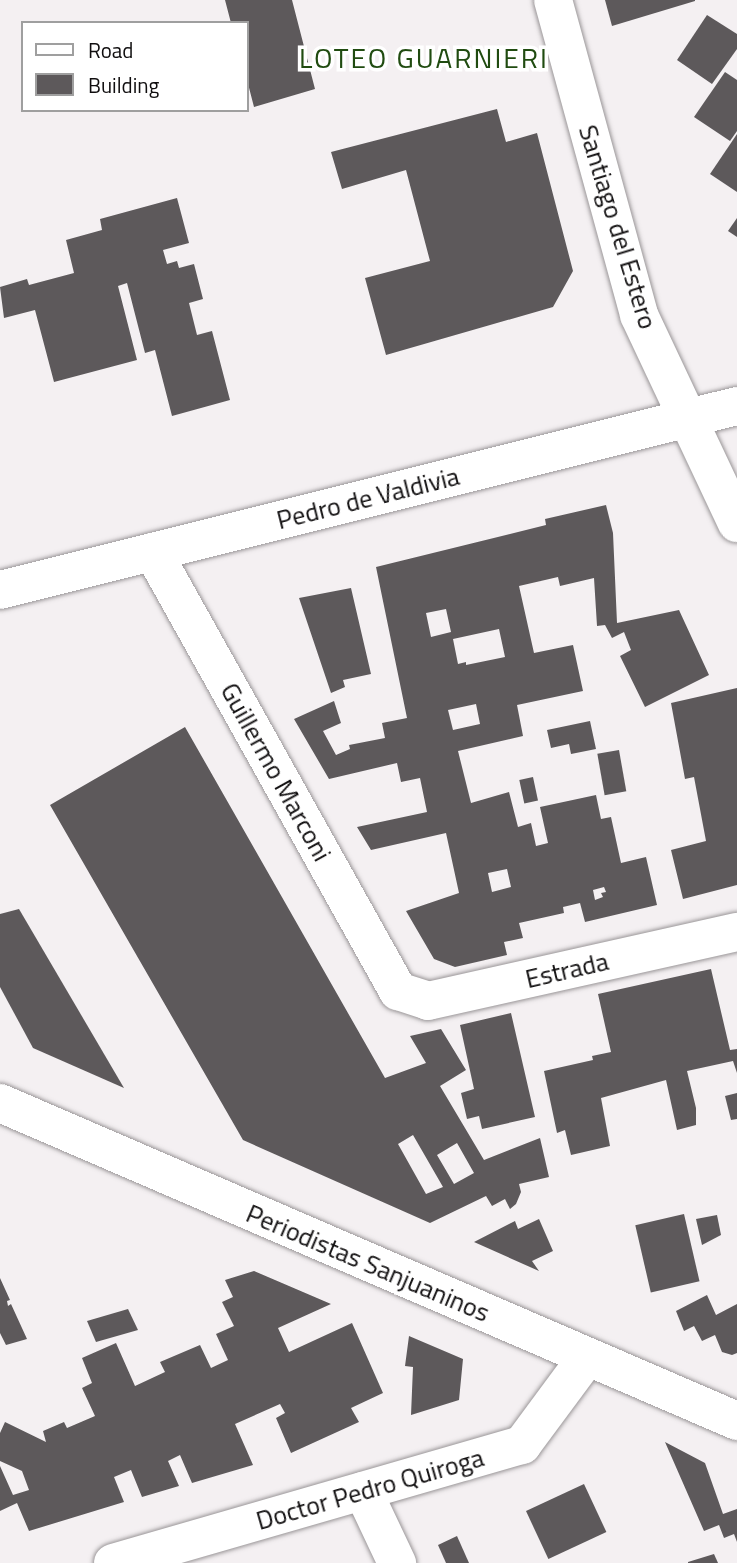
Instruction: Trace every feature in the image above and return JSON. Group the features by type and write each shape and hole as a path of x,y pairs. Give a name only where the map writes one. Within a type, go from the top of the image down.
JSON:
{"street":[{"name":"Santiago del Estero","path":"553,0 639,315 737,523"},
{"name":"Pedro de Valdivia","path":"0,590 737,406"},
{"name":"Guillermo Marconi","path":"153,552 398,991"},
{"name":"Estrada","path":"398,991 428,1001 737,932"},
{"name":"Periodistas Sanjuaninos","path":"0,1103 737,1421"},
{"name":"Doctor Pedro Quiroga","path":"113,1563 522,1445 587,1357"},
{"path":"363,1490 397,1563"}],"building":[{"path":"225,0 292,0 315,89 254,107 248,84 248,21 230,21"},
{"path":"605,0 695,0 695,1 612,26"},
{"path":"707,15 737,34 737,49 712,84 677,60"},
{"path":"725,72 737,80 737,131 730,141 694,117"},
{"path":"497,109 506,142 537,133 573,271 553,307 386,355 365,278 430,261 406,170 342,189 331,152"},
{"path":"737,134 737,192 710,174"},
{"path":"177,198 189,243 163,250 167,264 177,261 179,268 194,264 203,299 189,303 197,335 212,331 230,400 172,416 155,350 145,353 127,283 118,286 137,360 54,382 35,310 4,318 0,287 27,279 29,285 74,273 66,240 102,230 100,219"},
{"path":"737,218 737,237 728,231"},
{"path":"606,505 613,533 617,623 679,610 709,675 645,707 620,656 631,650 624,632 612,638 605,625 597,626 594,578 560,586 558,577 519,586 534,653 573,645 583,691 517,705 523,736 458,751 471,803 509,792 518,827 531,823 536,846 548,843 540,807 596,795 601,819 611,817 621,863 646,857 657,905 585,922 580,903 563,907 564,913 519,923 523,938 504,942 507,955 455,967 434,959 406,911 459,893 446,833 371,850 357,827 427,812 420,778 401,782 397,763 329,779 294,719 334,701 341,723 323,731 336,755 350,749 349,745 385,738 382,723 407,718 376,567 546,525 545,519","holes":["446,609 451,632 431,637 426,613","499,629 505,657 466,665 466,662 458,664 453,639","476,704 480,724 453,730 448,710","507,869 511,887 492,892 488,873","604,887 606,892 601,893 603,897 595,900 593,890"]},
{"path":"351,588 371,674 343,680 345,687 331,693 299,598"},
{"path":"737,688 737,885 683,899 671,850 706,841 694,777 685,779 671,703"},
{"path":"590,721 596,749 571,754 569,744 551,748 547,730"},
{"path":"185,727 385,1078 426,1063 410,1036 441,1029 466,1070 440,1086 484,1160 540,1138 549,1177 519,1184 521,1192 516,1204 510,1209 505,1199 492,1206 486,1196 430,1223 243,1140 50,805","holes":["413,1135 443,1187 426,1194 398,1144","457,1143 474,1173 454,1184 437,1155"]},
{"path":"619,750 626,791 605,795 597,754"},
{"path":"533,777 538,800 524,803 519,780"},
{"path":"19,909 124,1088 33,1048 0,987 0,914"},
{"path":"711,969 730,1050 737,1049 737,1073 733,1061 687,1071 696,1108 696,1125 677,1130 666,1080 601,1098 610,1146 571,1155 565,1130 557,1133 544,1071 593,1060 592,1056 611,1052 598,994"},
{"path":"511,1013 535,1117 482,1129 479,1116 467,1119 461,1093 474,1089 460,1025"},
{"path":"737,1093 737,1119 731,1120 725,1096"},
{"path":"684,1214 700,1281 651,1292 635,1225"},
{"path":"717,1215 721,1235 702,1245 696,1219"},
{"path":"539,1219 553,1251 532,1261 539,1271 474,1242 515,1221 518,1229"},
{"path":"254,1271 331,1304 278,1328 289,1352 352,1323 383,1393 351,1408 359,1422 291,1453 276,1418 285,1413 280,1404 235,1424 253,1465 192,1483 180,1455 168,1461 179,1486 142,1497 131,1470 114,1477 124,1502 29,1531 17,1503 0,1511 0,1466 13,1495 29,1490 22,1471 0,1461 0,1433 5,1422 46,1442 43,1431 64,1422 67,1428 95,1416 82,1388 92,1383 82,1358 116,1343 135,1386 165,1372 160,1362 200,1345 211,1368 228,1360 216,1334 234,1326 222,1302 233,1297 225,1280"},
{"path":"0,1278 10,1300 7,1301 8,1306 11,1304 27,1339 6,1345 0,1333"},
{"path":"707,1295 716,1315 737,1304 737,1353 732,1355 722,1352 715,1335 702,1341 694,1326 684,1331 676,1311"},
{"path":"128,1309 138,1330 96,1342 87,1321"},
{"path":"409,1336 463,1359 459,1400 411,1415 413,1367 405,1366"},
{"path":"665,1442 705,1463 723,1514 737,1509 737,1542 734,1534 724,1538 719,1525 704,1531"},
{"path":"584,1484 606,1532 548,1559 526,1511"},
{"path":"457,1536 469,1563 446,1563 438,1545"},
{"path":"714,1554 718,1563 688,1563 688,1562"}],"district":[{"name":"LOTEO GUARNIERI","path":"424,58"}]}
